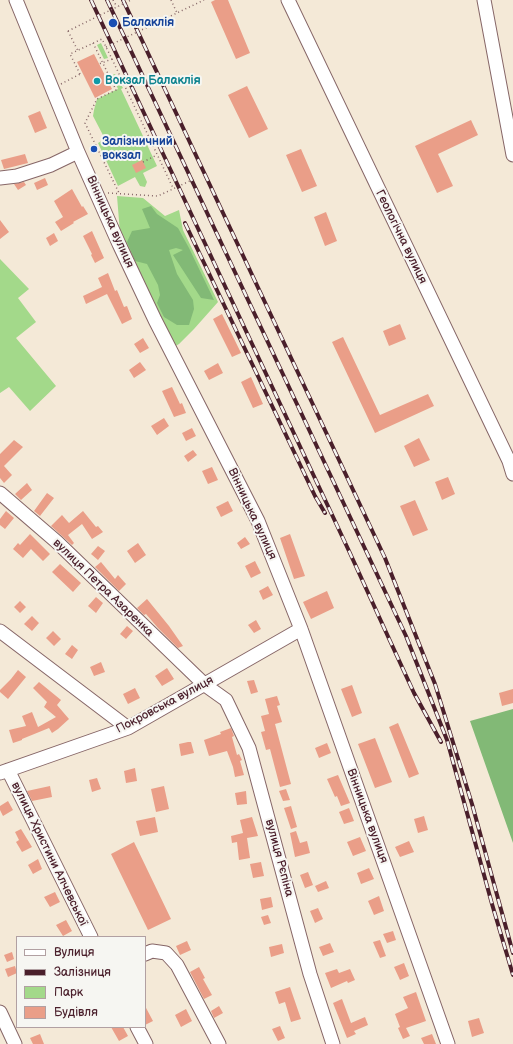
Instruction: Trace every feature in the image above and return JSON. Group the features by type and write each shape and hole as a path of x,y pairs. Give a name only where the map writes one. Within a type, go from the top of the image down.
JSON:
{"street":[{"name":"Вінницька вулиця","path":"16,0 78,152 155,320 258,521 301,629 448,1044"},
{"name":"Геологічна вулиця","path":"288,0 506,454 513,474"},
{"path":"484,0 513,155"},
{"path":"0,178 17,176 51,165 78,152"},
{"name":"вулиця Петра Азаренка","path":"0,493 57,542 204,685"},
{"name":"Покровська вулиця","path":"4,771 128,728 301,629"},
{"path":"0,631 128,728"},
{"name":"вулиця Рєпіна","path":"204,685 226,700 249,748 310,974 333,1044"},
{"name":"вулиця Христини Алчевської","path":"4,771 90,936"},
{"path":"146,954 152,952 166,953 177,965 219,1044"},
{"path":"0,1012 15,1044"},
{"path":"138,1028 146,1044"}],"path":[{"path":"114,0 117,7"},
{"path":"78,50 68,31 131,0"},
{"path":"171,0 178,13"},
{"path":"106,47 204,0"},
{"path":"69,80 81,74 70,54 102,39 173,188"},
{"path":"93,43 116,90 97,99 86,123 119,193"},
{"path":"99,64 112,58"},
{"path":"143,162 157,155"},
{"path":"96,192 158,196 194,179"}],"green space":[{"path":"101,43 108,58 104,59 97,45"},
{"path":"115,74 123,88 121,89 157,166 143,173 147,182 145,187 140,186 135,177 118,186 98,143 105,139 93,116 94,110 97,99 118,89 112,75"},
{"path":"117,196 143,198 165,216 179,210 183,230 218,302 194,329 174,347 120,233"},
{"path":"151,206 157,214 178,228 214,300 201,298 173,255 183,250 176,248 169,250 177,274 193,300 194,309 189,325 177,325 164,317 157,303 160,295 158,285 147,264 135,261 127,242 132,231 150,228 142,209"},
{"path":"0,259 29,289 18,298 36,322 16,338 56,386 30,411 9,387 0,393"},
{"path":"513,709 513,843 470,721"}],"building":[{"path":"215,0 228,0 250,53 236,59 211,2"},
{"name":"Вокзал Балаклія","path":"94,54 112,89 95,98 77,62"},
{"path":"247,86 268,129 249,138 228,95"},
{"path":"40,111 47,128 35,133 28,116"},
{"path":"471,120 478,135 438,154 453,186 437,193 415,146"},
{"path":"301,149 317,186 302,192 286,155"},
{"path":"25,154 28,163 4,169 1,160"},
{"path":"142,160 146,168 136,173 132,165"},
{"path":"45,178 48,185 37,190 34,183"},
{"path":"24,182 26,185 18,190 14,184"},
{"path":"72,189 82,207 83,206 88,214 73,222 74,223 61,231 55,222 63,217 54,201"},
{"path":"326,212 337,241 325,246 314,217"},
{"path":"0,220 9,232 0,239"},
{"path":"92,231 104,258 95,263 83,236"},
{"path":"54,233 58,241 50,246 46,238"},
{"path":"108,273 115,291 117,290 124,307 127,306 132,319 122,324 107,294 86,304 83,296 102,287 98,278"},
{"path":"222,314 241,353 232,357 213,319"},
{"path":"400,324 406,339 389,346 383,331"},
{"path":"343,337 380,415 428,394 434,406 375,433 332,342"},
{"path":"143,338 149,348 140,353 134,344"},
{"path":"140,362 146,370 134,378 129,370"},
{"path":"218,363 223,373 209,380 204,371"},
{"path":"251,377 263,404 253,408 241,382"},
{"path":"172,387 180,404 182,403 186,413 174,417 162,391"},
{"path":"164,418 169,426 157,435 151,426"},
{"path":"192,428 196,436 186,441 182,433"},
{"path":"419,438 430,460 414,467 404,446"},
{"path":"14,440 23,447 4,466 12,475 4,483 0,478 0,454"},
{"path":"193,450 197,455 188,462 184,456"},
{"path":"212,467 218,480 208,484 202,471"},
{"path":"448,477 455,494 442,500 435,482"},
{"path":"27,483 32,490 21,500 15,494"},
{"path":"47,493 54,498 40,516 34,511"},
{"path":"415,500 428,530 413,536 400,506"},
{"path":"228,501 233,511 221,517 216,507"},
{"path":"6,511 14,518 5,529 0,525 0,519"},
{"path":"83,511 96,527 98,526 103,532 92,539 82,524 68,535 74,543 72,545 51,526 62,515 69,523"},
{"path":"30,534 50,554 43,561 31,549 23,558 13,549 18,543 20,545"},
{"path":"290,534 305,576 294,579 280,538"},
{"path":"245,537 250,544 241,549 237,543"},
{"path":"138,543 146,555 135,563 127,551"},
{"path":"98,546 105,551 98,560 91,554"},
{"path":"255,561 261,573 251,578 245,566"},
{"path":"101,562 115,579 118,575 126,584 119,591 95,567"},
{"path":"60,564 81,583 73,592 52,572"},
{"path":"268,586 273,595 263,600 259,591"},
{"path":"327,591 334,608 311,619 303,602"},
{"path":"96,597 103,603 96,613 88,606"},
{"path":"147,599 183,646 178,648 146,614 144,615 137,608"},
{"path":"20,601 26,607 20,613 14,607"},
{"path":"32,616 39,623 32,631 24,624"},
{"path":"256,620 261,629 254,633 248,625"},
{"path":"127,626 133,631 126,639 120,634"},
{"path":"53,631 61,639 54,646 46,638"},
{"path":"72,645 78,650 72,659 65,654"},
{"path":"101,662 105,672 94,676 90,667"},
{"path":"167,668 174,679 162,686 155,676"},
{"path":"18,670 26,677 8,699 0,692 0,690"},
{"path":"254,680 258,692 251,694 247,681"},
{"path":"39,682 61,700 57,705 69,719 52,733 49,728 13,743 9,730 26,726 22,716 32,712 38,727 56,717 44,707 47,702 33,688"},
{"path":"352,685 362,713 352,717 341,689"},
{"path":"135,688 140,698 128,704 123,694"},
{"path":"513,689 513,703 502,706 499,693"},
{"path":"277,696 280,705 277,706 282,722 275,724 291,784 280,787 270,749 266,750 261,732 265,731 261,716 269,714 265,699"},
{"path":"398,723 419,774 409,778 389,727"},
{"path":"231,728 237,755 239,754 242,760 240,761 244,775 235,777 227,751 209,756 204,740 221,734 220,732"},
{"path":"375,738 392,782 375,788 358,744"},
{"path":"191,742 194,753 181,756 179,744"},
{"path":"327,743 331,753 319,758 315,748"},
{"path":"135,768 137,781 126,783 124,771"},
{"path":"338,775 350,803 341,806 327,779"},
{"path":"97,778 101,789 92,792 89,780"},
{"path":"50,786 52,797 32,801 27,791"},
{"path":"164,786 169,809 156,812 151,789"},
{"path":"286,789 290,800 283,801 279,791"},
{"path":"246,791 247,804 237,805 235,793"},
{"path":"8,801 13,810 3,816 0,806"},
{"path":"291,806 297,827 291,829 284,808"},
{"path":"349,808 354,821 344,824 339,812"},
{"path":"424,816 428,830 418,833 414,819"},
{"path":"155,817 158,832 140,836 136,821"},
{"path":"252,817 258,836 247,838 250,858 239,860 237,842 232,843 231,836 243,833 240,820"},
{"path":"21,829 32,847 22,852 16,842 19,840 15,832"},
{"path":"296,831 300,843 307,841 310,853 295,857 290,833"},
{"path":"360,837 366,851 353,856 347,842"},
{"path":"409,841 414,852 400,857 395,847"},
{"path":"134,842 171,919 148,930 111,854"},
{"path":"38,859 42,869 33,874 28,865"},
{"path":"261,862 264,876 253,878 250,864"},
{"path":"369,868 374,879 361,884 357,873"},
{"path":"308,872 313,885 305,888 300,875"},
{"path":"326,881 329,888 318,892 315,886"},
{"path":"55,892 60,902 50,907 44,897"},
{"path":"379,896 384,911 374,915 368,901"},
{"path":"271,897 273,907 262,910 260,899"},
{"path":"318,908 323,919 315,923 310,911"},
{"path":"268,915 271,923 264,925 261,917"},
{"path":"66,920 72,931 63,936 56,925"},
{"path":"393,931 396,940 387,943 383,934"},
{"path":"380,940 386,956 380,958 373,942"},
{"path":"187,941 191,950 180,955 176,946"},
{"path":"330,943 334,952 323,956 319,947"},
{"path":"282,944 284,953 271,957 269,947"},
{"path":"12,952 14,959 7,962 4,955"},
{"path":"404,963 409,976 400,980 394,967"},
{"path":"15,966 16,973 8,977 5,969"},
{"path":"199,967 205,978 203,979 212,995 204,999 190,972"},
{"path":"337,969 339,973 350,969 355,980 348,983 347,981 331,988 325,973"},
{"path":"290,987 301,1019 291,1022 285,1002 279,1004 275,992"},
{"path":"416,992 426,1021 406,1028 410,1036 403,1039 398,1028 400,1027 395,1014 408,1008 403,997"},
{"path":"342,999 351,1023 365,1017 368,1025 354,1031 356,1034 347,1038 333,1003"},
{"path":"219,1006 223,1013 214,1018 211,1011"},
{"path":"146,1008 153,1021 146,1024"},
{"path":"186,1009 192,1021 181,1027 175,1015"},
{"path":"479,1018 484,1033 472,1037 468,1021"},
{"path":"280,1026 285,1038 278,1041 272,1029"},
{"path":"112,1028 124,1028 128,1036 119,1041"},
{"path":"40,1034 44,1044 33,1044 30,1038"},
{"path":"432,1034 436,1044 424,1044 421,1038"}],"railway":[{"path":"91,0 414,693 441,742"},
{"path":"107,0 406,636 447,740 513,975"},
{"path":"123,0 385,558 435,684 472,804 513,953"},
{"path":"185,223 315,496 325,513"}],"place":[{"name":"Балаклія","path":"113,23"},
{"name":"Вокзал Балаклія","path":"97,81"},
{"name":"Залізничний вокзал","path":"94,149"}]}
